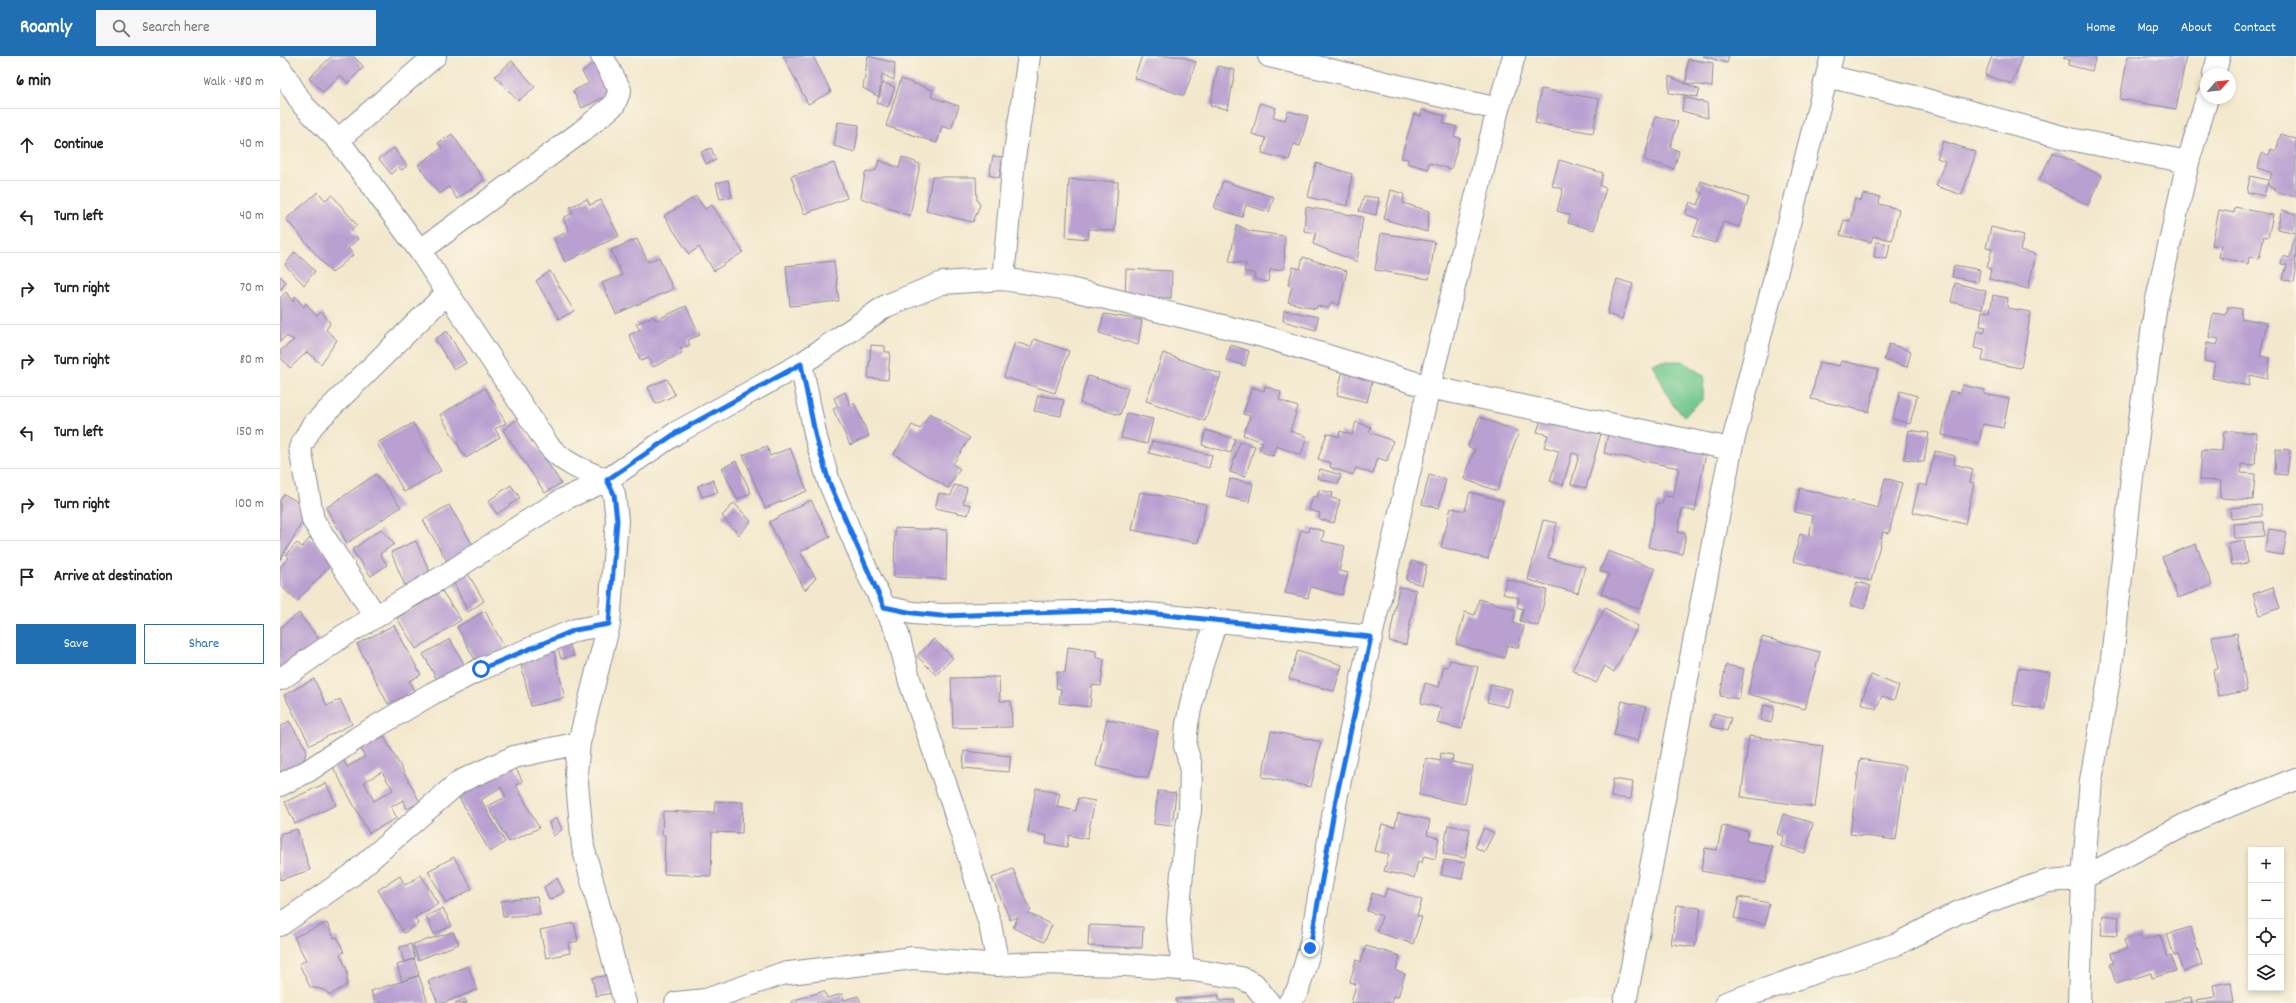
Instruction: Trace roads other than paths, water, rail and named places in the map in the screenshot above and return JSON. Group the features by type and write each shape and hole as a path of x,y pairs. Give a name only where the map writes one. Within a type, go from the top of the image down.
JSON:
{"street":[{"path":"338,140 435,56"},
{"path":"420,251 581,132 614,104 620,90 602,56"},
{"path":"1003,279 1014,159 1029,56"},
{"path":"1269,56 1498,109"},
{"path":"1289,1003 1298,990 1310,948 1337,794 1371,637 1429,387 1498,109 1514,56"},
{"path":"2216,68 2219,56"},
{"path":"1625,1003 1731,449 1830,66 1922,99 2070,138 2188,162"},
{"path":"280,68 303,105 338,140 420,251 446,294 548,445 559,458 570,465 607,480 614,494 617,520 609,624 579,743 576,772 583,847 625,1003"},
{"path":"2079,1003 2083,878 2091,780 2111,668 2132,477 2156,304 2188,162 2205,104"},
{"path":"281,679 343,636 376,617 564,499 607,480 676,433 801,364 886,306 942,284 1003,279 1069,289 1259,335 1429,387 1731,449"},
{"path":"376,617 313,520 300,448 312,426 446,294"},
{"path":"801,364 816,438 829,482 884,607 897,631 910,682 952,803 990,924 998,965"},
{"path":"884,607 913,613 941,616 1120,610 1371,637"},
{"path":"1183,970 1178,920 1185,837 1190,811 1191,766 1185,746 1187,724 1195,686 1216,621"},
{"path":"280,785 308,772 357,738 433,693 481,669 575,630 609,624"},
{"path":"280,925 352,875 459,782 514,757 579,743"},
{"path":"1726,1003 1897,944 1959,912 2015,892 2049,881 2083,878 2198,818 2296,779"},
{"path":"676,1003 706,1000 781,974 913,958 998,965 1038,963 1126,965 1183,970 1241,978 1254,984 1270,1003"}]}
